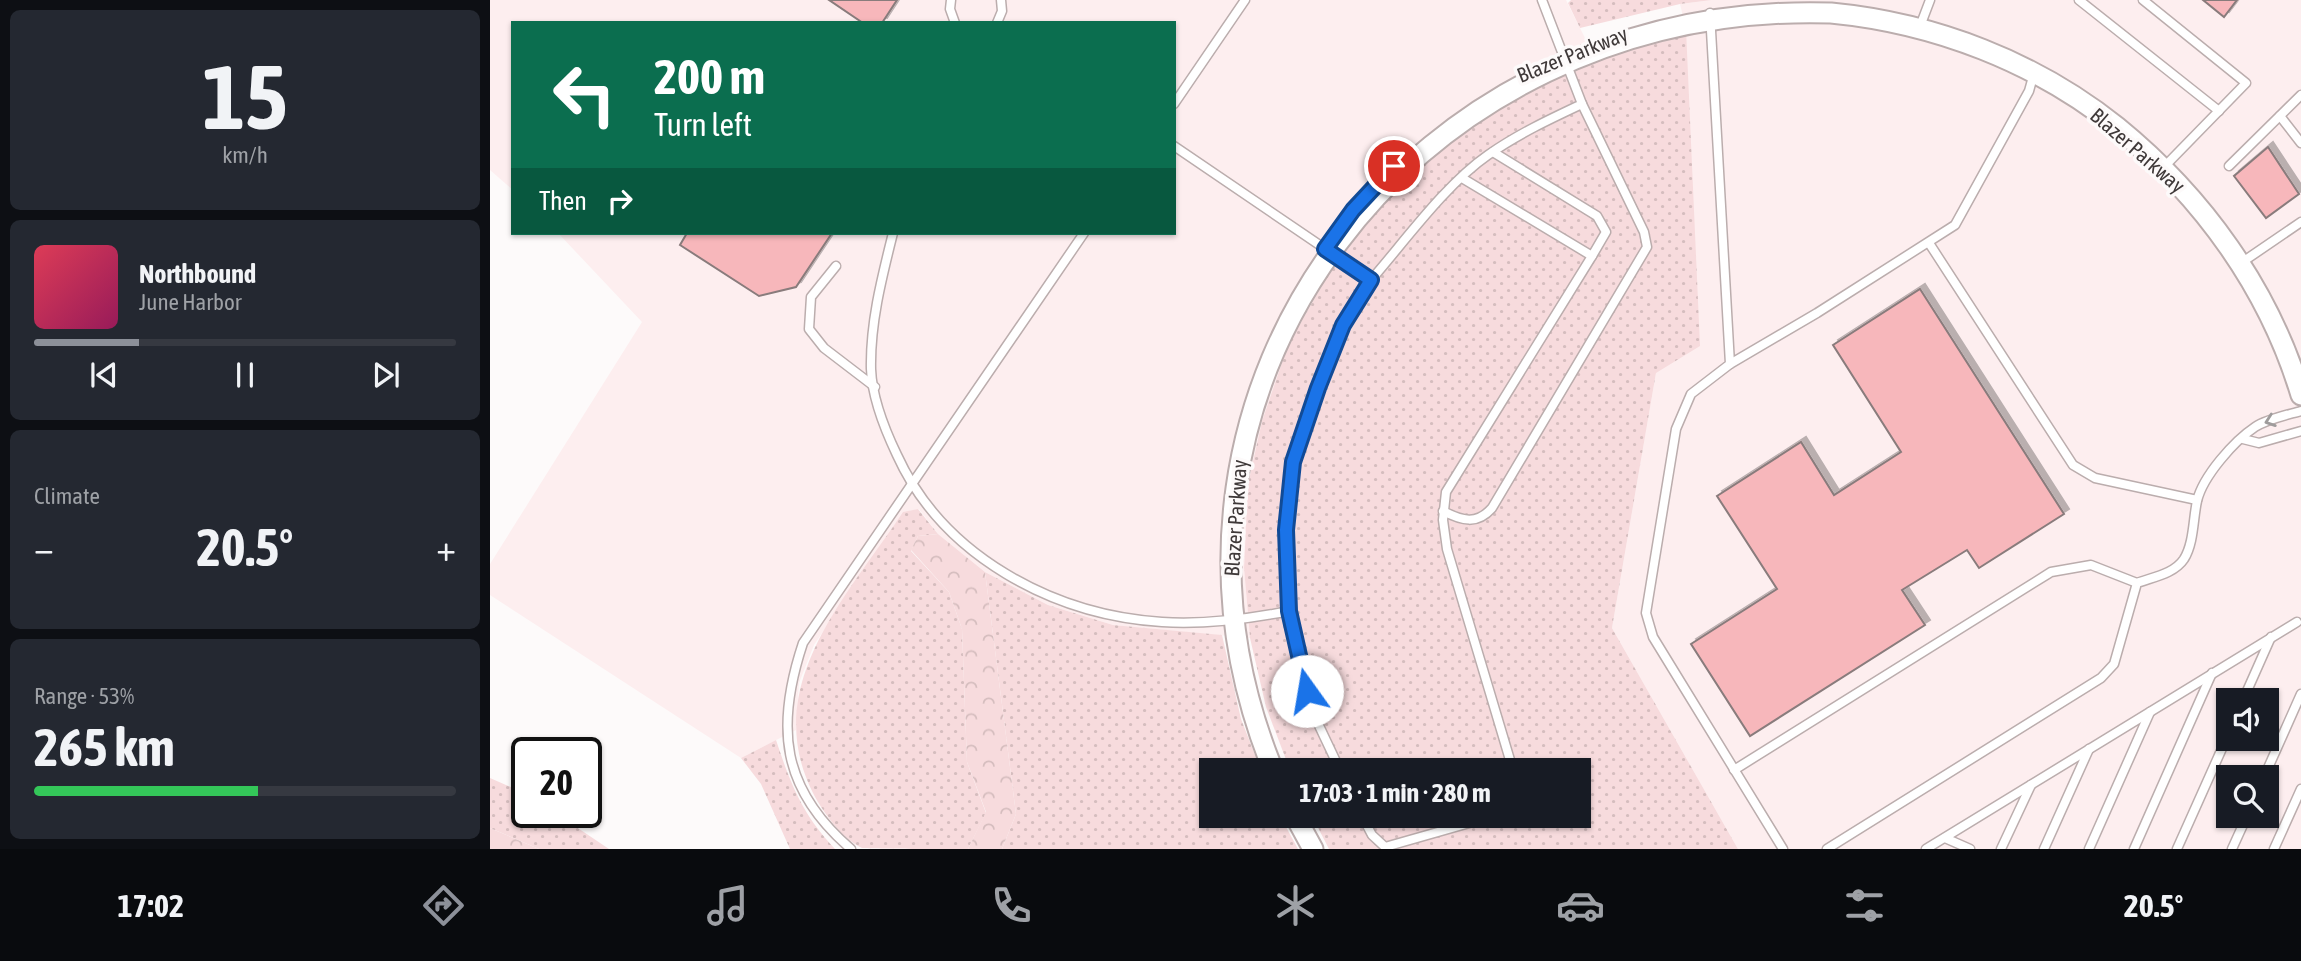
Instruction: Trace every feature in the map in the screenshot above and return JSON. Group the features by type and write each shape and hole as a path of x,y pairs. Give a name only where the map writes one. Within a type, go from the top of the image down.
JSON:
{"street":[{"name":"Blazer Parkway","path":"1269,758 1248,699 1233,621 1230,566 1233,492 1245,430 1275,339 1325,249 1373,188 1437,128 1503,83 1563,54 1622,31 1710,13 1793,9 1868,16 1992,52 2034,73 2098,112 2163,168 2208,216 2241,263 2280,337 2301,395"},
{"path":"1302,828 1313,849"}],"lane":[{"path":"951,0 950,9 954,21"},
{"path":"1176,101 1245,0"},
{"path":"1919,29 1930,0"},
{"path":"2079,0 2218,111"},
{"path":"2143,0 2246,83 2163,168"},
{"path":"997,21 1002,1"},
{"path":"1443,511 1458,519 1473,520 1483,518 1492,508 1647,247 1644,232 1582,104 1545,1"},
{"path":"1710,13 1730,364"},
{"path":"1783,849 1653,636 1646,613 1676,429 1690,394 1730,364 1955,225 2029,90 2034,73"},
{"path":"2229,166 2301,95"},
{"path":"1334,758 1314,715 1289,611 1286,530 1293,462 1318,388 1343,325 1371,280 1417,225 1462,178 1493,152 1530,128 1582,104"},
{"path":"2280,116 2301,143"},
{"path":"1176,147 1371,280"},
{"path":"1493,152 1597,216 1606,232 1446,492 1443,511 1447,549 1509,758"},
{"path":"1462,178 1592,256"},
{"path":"2241,263 2301,222"},
{"path":"893,235 877,301 871,371 875,387 887,433 910,485 941,522 975,555 1034,590 1101,612 1162,622 1233,621 1289,611"},
{"path":"851,849 815,814 788,748 788,695 803,643 1083,235"},
{"path":"1929,243 2073,465 2095,478 2197,500"},
{"path":"836,265 811,298 809,329 824,348 875,387"},
{"path":"1734,770 2051,572 2091,565 2137,583 2172,570 2185,558 2197,500 2208,476 2224,455 2256,426 2301,411"},
{"path":"2244,439 2259,443 2301,431"},
{"path":"1828,849 2101,678 2114,664 2137,583"},
{"path":"1926,849 2297,622"},
{"path":"2248,688 2271,637"},
{"path":"2134,849 2213,673"},
{"path":"2269,765 2301,694"},
{"path":"2089,849 2150,712"},
{"path":"2044,849 2089,749"},
{"path":"2177,849 2221,751"},
{"path":"2001,849 2031,785"},
{"path":"2274,849 2301,789"},
{"path":"1368,828 1385,847 1452,828"},
{"path":"2232,849 2242,828"},
{"path":"1945,838 1970,849"}],"shaded area":[{"path":"490,0 1566,0 1594,56 1288,345 1262,421 1248,484 1244,568 1250,638 1113,625 1048,605 985,572 938,534 919,509 904,512 814,645 799,683 796,730 741,758 490,595 490,564 642,322 560,235 1176,235 1176,21 511,21 511,188 490,170"},
{"path":"1712,0 2301,0 2301,849 1738,849 1612,628 1656,373 1686,29 1680,4"}],"green space":[{"path":"1571,0 1712,0 1680,4 1580,28 1568,3"},
{"path":"1686,29 1700,346 1656,373 1612,628 1738,849 1329,849 1318,828 1591,828 1591,758 1285,758 1266,707 1250,638 1244,568 1248,484 1262,421 1288,345 1349,238 1392,188 1512,93"},
{"path":"918,509 938,534 918,536 911,551 949,592 962,629 967,762 986,813 968,849 862,848 854,844 833,824 822,808 813,793 799,754 796,716 803,679 817,644 836,610 903,512"},
{"path":"938,534 985,572 1016,814 1002,849 968,849 986,812 967,762 962,629 949,592 911,550 918,536"},
{"path":"985,572 1048,605 1113,625 1222,635 1241,719 1256,758 1199,758 1199,828 1287,828 1298,849 1002,849 1016,814"},
{"path":"776,740 806,811 835,849 790,849 761,784 741,758"},
{"path":"490,778 511,787 511,828 578,828 609,849 539,849 490,828"},
{"path":"490,828 539,849 490,849"}],"building":[{"path":"829,0 897,0 883,21 860,21"},
{"path":"2203,0 2237,0 2224,17"},
{"path":"2268,147 2299,194 2266,218 2234,176"},
{"path":"686,235 831,235 796,287 759,296 680,245"},
{"path":"1920,289 2064,514 1979,568 1967,550 1902,590 1925,625 1750,736 1691,644 1777,589 1717,496 1801,442 1834,495 1901,452 1833,345"}],"route":[{"path":"1307,691 1289,611 1286,530 1293,462 1343,325 1371,280 1325,249 1353,210 1394,166"}]}
